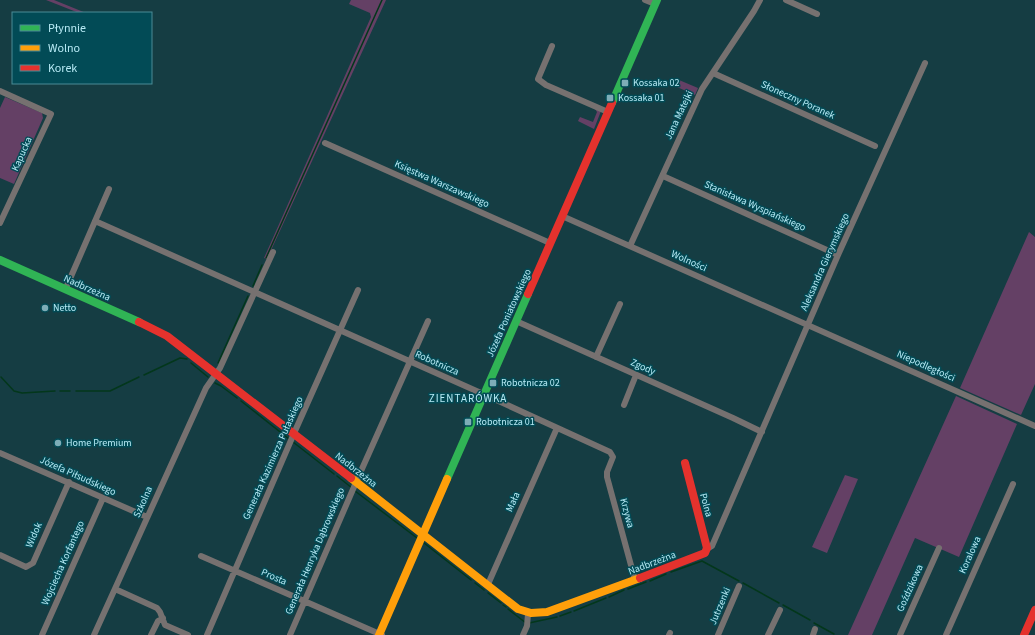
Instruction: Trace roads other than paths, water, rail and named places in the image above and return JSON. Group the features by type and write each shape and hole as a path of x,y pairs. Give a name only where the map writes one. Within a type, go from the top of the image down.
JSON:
{"street":[{"path":"645,0 656,2"},
{"name":"Jana Matejki","path":"630,246 702,88 760,0"},
{"path":"786,0 817,14"},
{"name":"Józefa Poniatowskiego","path":"380,634 656,2"},
{"path":"552,46 538,79 546,85 608,112"},
{"name":"Aleksandra Gierymskiego","path":"707,550 712,546 838,255 925,63"},
{"name":"Słoneczny Poranek","path":"713,73 875,146"},
{"name":"Kapucka","path":"0,91 51,114 0,223"},
{"name":"Księstwa Warszawskiego","path":"325,143 550,243"},
{"name":"Stanisława Wyspiańskiego","path":"663,176 838,255"},
{"path":"66,288 109,189"},
{"name":"Wolności","path":"562,216 808,325"},
{"name":"Robotnicza","path":"95,221 484,394 610,452"},
{"name":"Szkolna","path":"94,635 206,388 216,375 273,252"},
{"name":"Nadbrzeżna","path":"0,260 66,288 167,336 204,363 216,375 488,585 518,609 527,620 635,580 707,550"},
{"name":"Generała Kazimierza Pułaskiego","path":"207,635 293,434 358,290"},
{"path":"596,357 620,304"},
{"name":"Generała Henryka Dąbrowskiego","path":"290,635 428,321"},
{"name":"Zgody","path":"516,321 762,432"},
{"name":"Niepodległości","path":"808,325 1035,426"},
{"path":"624,405 636,375"},
{"name":"Mała","path":"488,585 557,428"},
{"name":"Krzywa","path":"610,452 613,457 607,472 607,477 635,580"},
{"name":"Józefa Piłsudskiego","path":"0,453 147,517"},
{"name":"Polna","path":"685,463 707,550"},
{"name":"Widok","path":"0,555 26,567 33,563 69,482"},
{"name":"Koralowa","path":"946,635 1013,484"},
{"name":"Wojciecha Korfantego","path":"42,635 103,498"},
{"name":"Goździkowa","path":"900,635 939,548"},
{"name":"Prosta","path":"202,556 380,634"},
{"name":"Jutrzenki","path":"718,635 739,586"},
{"path":"115,589 157,608 166,626 188,635"},
{"path":"768,635 780,610"},
{"path":"1024,635 1035,610"},
{"path":"151,635 158,621 163,618"},
{"path":"523,635 527,620"}],"waterway":[{"path":"266,258 382,0"},
{"path":"253,286 262,265"},
{"path":"218,363 248,296"},
{"path":"144,375 180,358 187,359"},
{"path":"191,363 208,377"},
{"path":"1,377 14,391 22,393 55,391"},
{"path":"76,391 110,391 139,377"},
{"path":"215,383 237,398"},
{"path":"60,391 70,391"},
{"path":"241,401 289,439"},
{"path":"293,442 334,474"},
{"path":"337,476 352,488"},
{"path":"355,491 417,538"},
{"path":"424,543 471,580"},
{"path":"671,572 702,561 739,581"},
{"path":"650,581 666,574"},
{"path":"628,589 646,582"},
{"path":"475,583 484,590"},
{"path":"743,583 779,603"},
{"path":"609,597 624,590"},
{"path":"488,593 501,603"},
{"path":"574,611 606,598"},
{"path":"783,605 810,620"},
{"path":"508,609 526,623"},
{"path":"560,616 571,612"},
{"path":"529,623 557,617"},
{"path":"814,623 834,634"}],"place":[{"name":"Kossaka 02","path":"625,83"},
{"name":"Kossaka 01","path":"610,98"},
{"name":"Netto","path":"45,308"},
{"name":"Robotnicza 02","path":"493,383"},
{"name":"Robotnicza 01","path":"468,422"},
{"name":"Home Premium","path":"58,443"}],"district":[{"name":"ZIENTARÓWKA","path":"468,398"}]}
